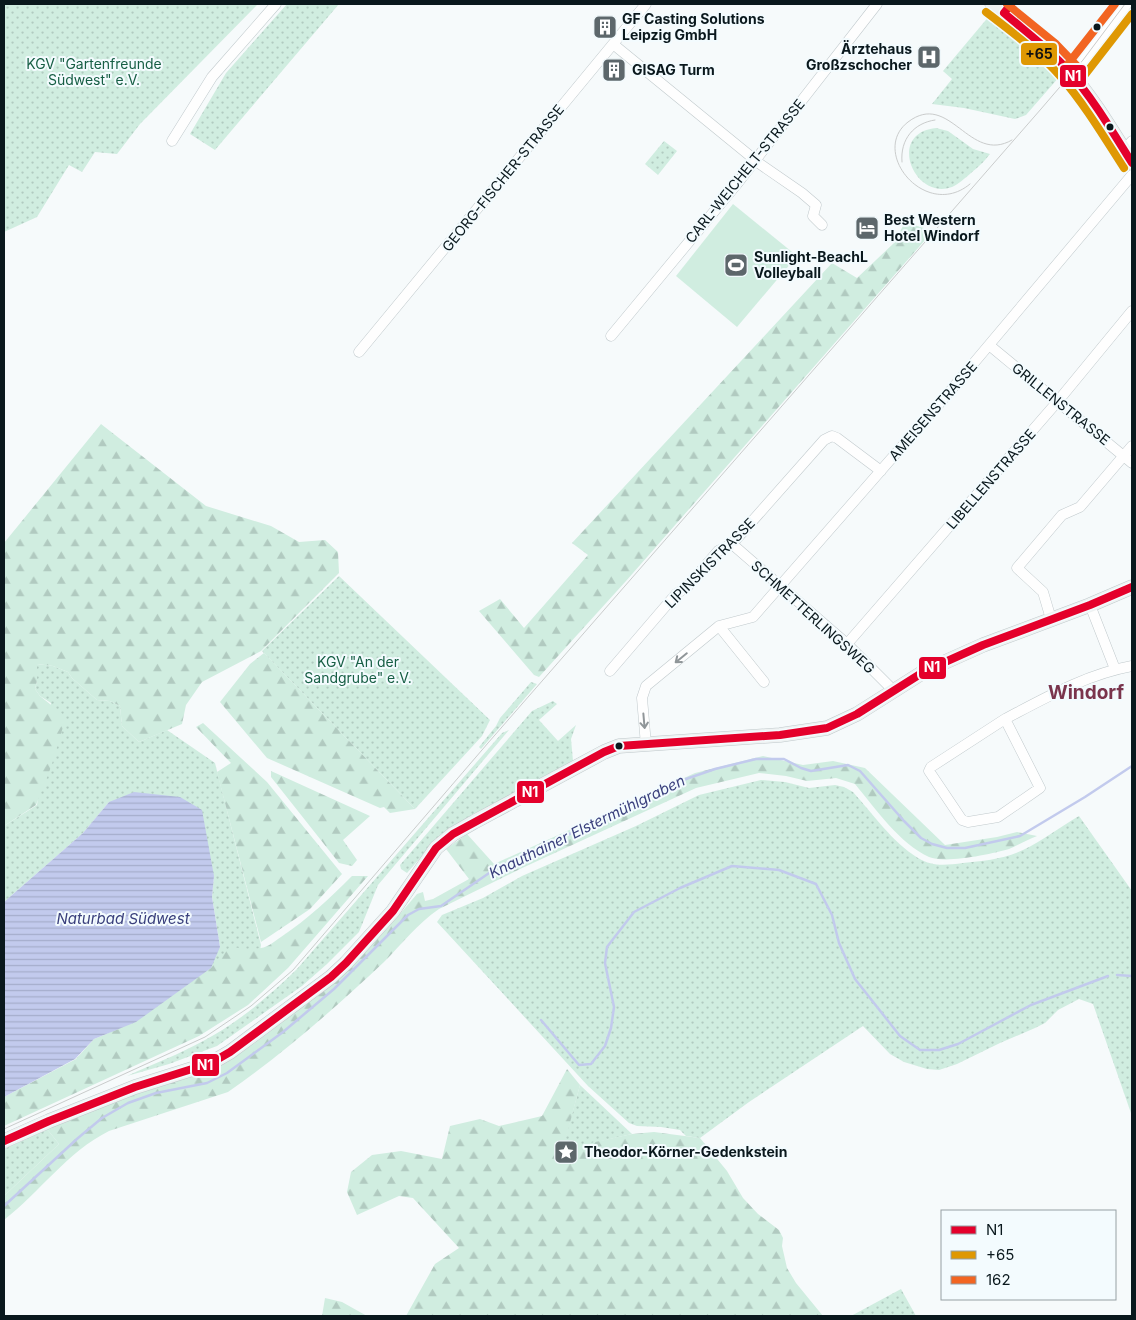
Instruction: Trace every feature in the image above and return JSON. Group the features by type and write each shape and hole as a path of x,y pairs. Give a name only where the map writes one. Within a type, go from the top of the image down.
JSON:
{"main road":[{"path":"992,4 1049,51 1072,75 1128,146 1132,163"},
{"path":"4,1141 49,1120 136,1087 211,1062 230,1052 331,977 360,949 393,911 429,857 453,834 604,752 619,746 780,735 827,728 857,714 925,671 1132,587"}],"street":[{"path":"172,140 212,77 276,4"},
{"name":"GEORG-FISCHER-STRASSE","path":"359,352 646,4"},
{"name":"CARL-WEICHELT-STRASSE","path":"611,336 756,160 876,4"},
{"path":"1072,75 1127,4"},
{"path":"612,44 756,160 816,205 813,216 822,225"},
{"name":"AMEISENSTRASSE","path":"646,745 642,698 646,686 719,626 752,617 881,471 1132,175"},
{"name":"LIBELLENSTRASSE","path":"847,644 1058,401 1132,311"},
{"name":"GRILLENSTRASSE","path":"989,345 1132,463"},
{"name":"LIPINSKISTRASSE","path":"610,671 676,594 688,586 718,551 732,544 824,440 832,436 837,438 881,471"},
{"path":"1052,619 1043,592 1017,568 1062,516 1080,507 1132,446"},
{"name":"SCHMETTERLINGSWEG","path":"732,544 847,644 893,690"},
{"path":"1090,605 1115,669"},
{"path":"719,626 764,682"},
{"path":"1005,719 1040,788 998,817 968,822 962,820 929,771 931,767 1005,719 1061,691 1115,669 1132,666"}],"green space":[{"name":"KGV \"Gartenfreunde Südwest\" e.V.","path":"4,4 258,4 140,124 117,154 95,152 82,172 69,165 37,217 4,232"},
{"path":"287,4 339,4 215,150 190,134 226,73"},
{"path":"990,15 1049,64 1060,76 1026,115 1015,119 964,108 932,104 952,79 943,71"},
{"path":"936,128 948,131 973,149 990,154 960,183 952,187 938,189 926,184 917,176 911,165 909,153 912,141 921,133"},
{"path":"664,141 677,151 658,175 645,164"},
{"name":"Sunlight-BeachL Volleyball","path":"733,204 797,256 737,327 676,276"},
{"path":"905,222 933,231 626,581 539,677 534,675 479,611 500,599 524,628 588,555 572,543 832,263 857,278 894,243"},
{"path":"101,424 206,506 271,526 299,542 325,540 338,552 339,573 261,651 202,682 186,705 182,724 139,742 122,726 120,706 110,701 97,700 72,678 68,672 53,666 37,664 35,689 40,696 66,717 51,767 36,805 4,826 4,543"},
{"name":"KGV \"An der Sandgrube\" e.V.","path":"339,576 490,720 482,736 415,809 262,651"},
{"path":"264,653 415,809 390,813 384,807 380,808 267,758 220,702 250,664"},
{"path":"37,664 53,666 68,672 72,678 97,700 110,701 120,706 122,726 139,742 167,730 215,763 261,945 257,966 75,1059 220,947 212,897 214,876 109,802 83,833 4,902 4,826 37,805 51,703 40,696 35,689"},
{"path":"531,682 537,684 481,749 479,747 500,718"},
{"path":"553,701 557,704 539,720 558,741 576,725 571,739 573,761 438,838 407,873 401,869 400,865 532,711"},
{"path":"203,723 267,782 342,874 310,909 261,942 217,772 231,763 196,727"},
{"path":"509,730 378,885 359,932 327,964 302,986 217,1046 169,1064 127,1076 186,1050 218,1033 242,1017 276,989 297,969 502,733"},
{"path":"763,756 803,765 833,761 865,768 945,845 1017,832 1037,836 1009,849 992,853 969,858 936,859 918,851 898,835 855,784 836,778 807,781 759,773 696,788 520,869 439,909 417,927 384,962 328,1013 269,1062 228,1092 109,1131 67,1161 4,1220 4,1196 59,1144 47,1129 136,1092 212,1068 334,982 417,894 423,892 425,901 433,899 469,879 446,849 467,834 494,864 695,773"},
{"path":"271,771 370,816 343,840 357,860 352,866 339,863 271,777"},
{"path":"761,780 785,782 809,788 835,785 844,787 853,792 900,844 918,858 940,865 1008,856 1030,846 1079,816 1132,891 1132,1116 1093,1004 1079,999 1058,1010 1045,1023 957,1064 939,1070 927,1069 904,1062 890,1054 863,1026 749,1102 700,1138 686,1136 680,1130 637,1126 629,1123 588,1086 437,922 442,915 483,898 522,876 636,826 699,795"},
{"path":"352,876 368,876 288,968 248,1005 199,1036 4,1126 4,1097 76,1059 94,1039 136,1022 211,968 230,947 257,949 271,944 310,916"},
{"path":"567,1069 580,1085 563,1149 632,1134 654,1132 700,1138 727,1171 743,1198 758,1214 779,1230 783,1238 782,1246 787,1268 796,1283 823,1316 406,1316 435,1264 459,1248 413,1198 399,1196 357,1215 347,1192 351,1172 372,1155 401,1151 442,1159 450,1126 480,1119 499,1126 542,1116"},
{"path":"580,1085 632,1134 562,1150"},
{"path":"47,1129 59,1144 4,1196 4,1149"},
{"path":"901,1289 916,1316 851,1316"},
{"path":"325,1298 342,1302 367,1316 322,1316"}],"water":[{"name":"Naturbad Südwest","path":"134,792 180,797 202,810 214,876 212,897 220,947 211,968 136,1022 94,1039 75,1059 4,1097 4,902 83,833 109,802"}],"waterway":[{"name":"Knauthainer Elstermühlgraben","path":"4,1206 102,1118 128,1103 156,1093 207,1083 227,1073 283,1032 334,989 408,915 419,909 441,906 495,869 686,779 715,769 756,759 784,759 811,771 848,765 860,771 921,838 932,844 947,848 965,848 1020,836 1132,766"},
{"path":"541,1020 579,1065 591,1064 605,1046 611,1028 614,1007 605,963 607,947 634,912 680,888 732,866 779,870 816,884 832,915 839,943 855,979 900,1036 920,1050 939,1050 958,1044 1031,1005 1108,976"},
{"path":"1117,975 1132,976"}],"tram line":[{"path":"4,1129 205,1037 251,1006 293,970 488,743 1041,109 1083,60 1125,4"},
{"path":"970,184 953,193 936,194 921,189 908,178 899,165 895,150 898,135 908,122 923,115 936,115 948,120 971,137 984,143 997,145 1012,140"},
{"path":"902,162 903,146 906,139 921,125 935,120"}],"transit line":[{"name":"162","path":"1007,4 1055,43 1079,68"},
{"name":"N1","path":"1011,4 1004,13 1067,69 1093,103 1132,163"},
{"name":"162","path":"1064,69 1115,4"},
{"name":"+65","path":"986,12 1034,51 1061,77 1086,110 1124,168"},
{"name":"+65","path":"1080,81 1132,14"},
{"name":"N1","path":"4,1141 135,1087 211,1063 230,1052 331,977 346,963 393,911 436,848 453,834 604,752 619,746 780,735 827,728 857,714 925,671 983,645 1090,605 1132,587"}],"place":[{"name":"GF Casting Solutions Leipzig GmbH","path":"605,27"},
{"name":"Ärztehaus Großzschocher","path":"929,57"},
{"name":"GISAG Turm","path":"614,70"},
{"name":"Best Western Hotel Windorf","path":"867,228"},
{"name":"Sunlight-BeachL Volleyball","path":"736,265"},
{"name":"Theodor-Körner-Gedenkstein","path":"566,1152"}],"district":[{"name":"Windorf","path":"1086,692"}]}
